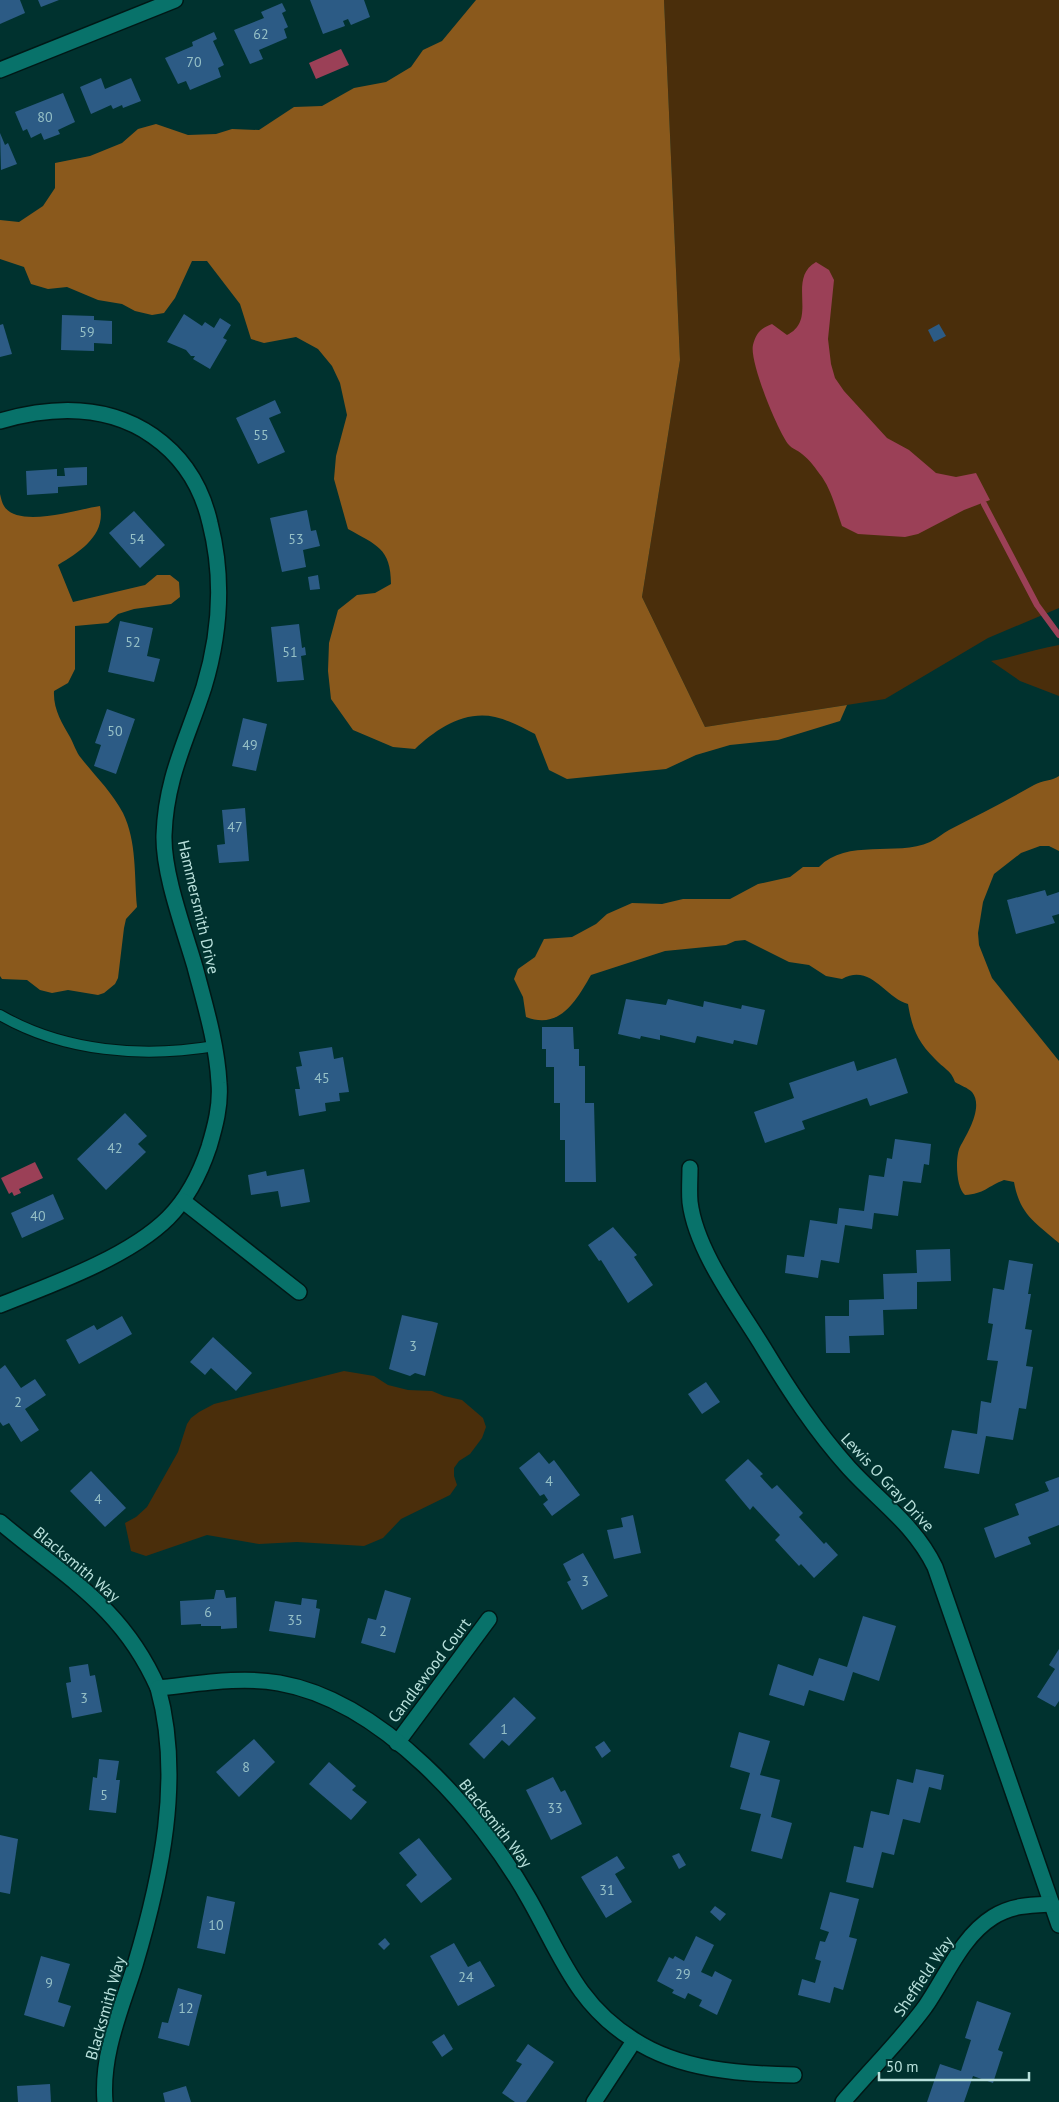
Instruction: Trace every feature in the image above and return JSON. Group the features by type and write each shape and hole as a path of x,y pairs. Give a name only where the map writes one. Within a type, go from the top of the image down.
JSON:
{"street":[{"path":"0,70 175,0"},
{"name":"Hammersmith Drive","path":"0,421 23,414 65,409 109,415 131,423 160,440 178,457 198,488 207,510 218,568 217,632 204,684 171,778 164,839 172,884 215,1046 220,1084 216,1121 205,1158 183,1201 162,1224 128,1248 77,1273 0,1305"},
{"name":"Lewis O Gray Drive","path":"690,1168 690,1203 702,1239 738,1310 784,1384 811,1423 850,1469 914,1532 935,1567 1059,1925"},
{"path":"183,1201 299,1292"},
{"name":"Blacksmith Way","path":"0,1522 108,1610 145,1659 158,1688 166,1717 168,1789 163,1839 146,1928 112,2037 104,2082 104,2102"},
{"name":"Candlewood Court","path":"397,1743 489,1619"},
{"name":"Blacksmith Way","path":"158,1688 244,1681 280,1683 311,1691 340,1704 397,1743 449,1788 485,1831 520,1883 579,1990 605,2018 634,2041 692,2064 748,2073 794,2075"},
{"name":"Sheffield Way","path":"843,2102 911,2025 972,1935 992,1917 1014,1906 1052,1904"},
{"path":"594,2102 634,2041"}],"lane":[{"path":"0,1015 35,1032 98,1048 166,1052 215,1046"}],"shaded area":[{"path":"476,0 664,0 680,360 642,597 705,727 847,705 840,721 778,740 730,745 696,755 666,769 567,779 549,770 535,734 511,722 495,717 473,716 452,723 432,735 415,749 393,747 353,730 331,699 328,671 329,643 338,610 357,595 375,593 391,584 388,562 385,555 374,544 348,529 334,479 336,456 347,415 340,383 332,366 318,349 296,337 264,343 251,339 240,304 207,261 192,261 175,298 164,313 152,315 135,311 122,304 98,300 67,287 48,289 31,284 24,267 0,259 0,220 19,222 43,206 55,188 55,163 90,156 122,143 138,129 156,124 188,135 216,134 232,129 259,130 294,107 322,106 354,88 386,82 411,67 423,50 442,41"},
{"path":"664,0 1059,0 1059,608 988,638 885,699 705,727 642,597 680,360"},
{"path":"341,49 349,65 316,79 309,63"},
{"path":"816,262 829,270 834,280 828,339 835,378 844,391 887,438 909,450 936,473 956,477 976,473 990,500 964,510 918,534 905,537 858,534 842,526 831,495 822,477 808,459 792,448 784,438 765,396 755,366 753,353 756,337 765,327 772,324 787,335 796,328 801,320 803,278 807,269"},
{"path":"0,494 4,506 11,513 22,516 49,516 100,506 101,516 95,534 83,548 58,565 73,602 145,585 157,575 170,575 179,582 180,597 171,604 134,609 118,614 108,623 75,626 75,669 68,683 54,691 55,704 61,721 79,756 119,805 131,835 133,847 137,907 126,919 118,978 115,984 104,993 98,995 68,990 52,993 40,990 27,980 2,979 0,976"},
{"path":"1059,645 1059,696 1020,681 991,661 1041,649"},
{"path":"1059,776 1059,851 1049,846 1040,846 1021,853 994,874 983,902 978,933 979,945 992,978 1059,1061 1059,1243 1030,1217 1020,1202 1014,1182 1004,1180 971,1194 965,1195 962,1191 958,1179 957,1158 960,1147 973,1120 976,1105 975,1098 972,1092 955,1082 949,1072 924,1046 911,1020 908,1004 900,1001 870,978 861,975 852,975 842,979 826,976 809,965 789,962 745,940 735,941 726,945 665,951 591,975 566,1011 548,1020 526,1017 523,997 514,979 518,969 535,957 544,939 572,937 596,924 607,914 632,903 662,904 683,899 730,899 758,884 790,877 803,867 819,867 830,858 843,853 857,850 902,848 930,842 1037,783"},
{"path":"35,1162 43,1178 19,1189 21,1193 14,1196 12,1192 9,1194 1,1178"},
{"path":"344,1371 374,1376 388,1385 408,1390 432,1391 462,1400 483,1418 486,1427 482,1438 470,1454 459,1461 454,1468 457,1485 450,1495 401,1519 383,1538 364,1546 297,1542 259,1544 207,1535 146,1556 131,1551 125,1523 136,1517 147,1507 178,1452 187,1424 191,1418 214,1404"}],"building":[{"path":"0,0 20,0 25,13 0,24"},
{"path":"38,0 59,0 41,7"},
{"path":"310,0 364,0 370,17 351,25 348,19 343,21 345,26 323,34"},
{"path":"282,3 286,11 282,13 288,27 284,29 287,38 259,50 263,59 250,64 234,30 264,18 261,12"},
{"path":"214,32 217,39 213,41 224,65 218,68 221,77 190,90 186,81 178,84 165,58 193,46 192,42"},
{"path":"101,78 105,89 131,78 141,101 123,108 122,105 113,109 111,105 91,114 80,87"},
{"path":"63,93 75,122 58,130 60,134 44,140 41,133 31,138 27,129 23,131 15,112"},
{"path":"0,133 5,145 8,143 17,164 1,170"},
{"path":"184,314 202,326 205,322 214,328 220,318 231,325 223,338 227,340 210,369 193,359 195,356 191,356 186,350 167,342"},
{"path":"62,315 94,316 94,320 112,321 112,344 94,343 94,351 61,350"},
{"path":"3,324 12,354 0,357 0,325"},
{"path":"939,324 946,336 934,342 928,330"},
{"path":"275,400 281,413 269,418 285,452 258,464 236,418"},
{"path":"87,467 87,485 58,487 58,493 27,495 26,471 57,469 57,476 65,476 64,468"},
{"path":"307,510 311,531 316,530 320,546 303,550 306,567 282,572 270,518"},
{"path":"134,511 165,545 140,568 109,533"},
{"path":"318,575 320,589 310,590 308,577"},
{"path":"120,621 153,628 147,656 160,659 154,682 108,672"},
{"path":"299,624 302,648 305,647 306,655 301,656 304,680 277,682 271,627"},
{"path":"107,709 135,719 116,774 94,766 101,745 95,743"},
{"path":"243,718 267,724 256,771 232,766"},
{"path":"245,808 249,861 219,863 217,845 225,844 222,810"},
{"path":"1045,890 1047,896 1059,892 1059,914 1052,916 1055,923 1016,934 1007,900"},
{"path":"626,999 666,1005 668,999 703,1007 704,1001 741,1009 742,1005 765,1010 757,1045 734,1040 733,1044 697,1036 695,1043 660,1035 660,1040 641,1036 640,1039 618,1034"},
{"path":"542,1027 573,1027 574,1049 579,1049 579,1066 585,1066 585,1103 594,1103 596,1182 565,1182 565,1140 560,1140 560,1103 554,1103 554,1067 546,1067 546,1049 542,1049"},
{"path":"332,1047 334,1059 343,1057 349,1092 339,1093 340,1101 325,1103 326,1111 299,1116 295,1089 300,1089 296,1067 302,1066 299,1052"},
{"path":"896,1058 908,1093 870,1106 867,1098 802,1121 805,1129 765,1143 754,1112 794,1098 789,1083 854,1061 857,1071"},
{"path":"125,1113 147,1136 138,1144 146,1152 106,1190 77,1159"},
{"path":"895,1139 931,1144 929,1165 924,1164 921,1183 903,1181 898,1216 874,1213 872,1229 845,1225 839,1263 821,1260 818,1278 785,1273 787,1255 804,1257 810,1220 837,1224 839,1208 864,1211 869,1175 884,1177 887,1158 892,1159"},
{"path":"304,1169 310,1202 281,1207 278,1191 251,1195 248,1175 266,1171 267,1176"},
{"path":"53,1194 64,1219 22,1238 11,1213"},
{"path":"613,1227 637,1255 634,1257 653,1285 628,1303 601,1260 599,1261 588,1245"},
{"path":"950,1249 951,1281 917,1282 917,1309 883,1310 884,1335 849,1336 850,1353 826,1353 825,1316 849,1316 849,1300 884,1299 883,1274 917,1273 916,1250"},
{"path":"1009,1260 1033,1264 1028,1294 1031,1294 1025,1329 1032,1330 1026,1366 1033,1367 1026,1409 1019,1408 1013,1440 986,1436 979,1474 944,1468 952,1430 977,1434 981,1401 991,1403 998,1361 987,1360 993,1324 988,1323 993,1288 1004,1290"},
{"path":"402,1315 438,1323 425,1376 415,1373 410,1376 389,1369"},
{"path":"122,1316 132,1334 79,1364 66,1340 94,1325 97,1330"},
{"path":"213,1337 252,1373 236,1391 211,1368 205,1375 190,1362"},
{"path":"5,1365 21,1388 35,1379 46,1395 25,1409 39,1430 21,1442 9,1423 3,1426 0,1422 0,1369"},
{"path":"706,1382 720,1402 702,1414 688,1394"},
{"path":"539,1452 549,1464 554,1460 580,1495 552,1516 543,1504 548,1500 544,1494 540,1496 519,1468"},
{"path":"748,1459 763,1474 760,1476 772,1489 777,1485 803,1513 799,1517 824,1544 826,1542 838,1555 814,1578 801,1564 799,1566 775,1540 780,1535 753,1506 750,1510 725,1480"},
{"path":"91,1471 126,1508 105,1527 70,1491"},
{"path":"1059,1477 1059,1525 1028,1537 1031,1544 995,1558 984,1528 1019,1515 1015,1504 1049,1491 1045,1482"},
{"path":"633,1515 641,1553 614,1559 607,1530 623,1527 621,1518"},
{"path":"583,1553 608,1596 582,1610 567,1582 571,1580 563,1564"},
{"path":"216,1590 224,1590 226,1598 236,1597 237,1628 221,1629 221,1626 201,1626 201,1624 181,1625 180,1601 214,1599"},
{"path":"385,1590 411,1598 395,1653 361,1643 368,1618 376,1620"},
{"path":"302,1598 317,1600 316,1608 320,1609 315,1638 269,1631 275,1601 301,1605"},
{"path":"863,1616 896,1626 879,1681 853,1672 844,1701 809,1690 804,1706 769,1695 778,1664 813,1676 819,1658 847,1667"},
{"path":"1059,1649 1059,1701 1055,1707 1037,1697 1055,1669 1049,1665"},
{"path":"88,1664 90,1676 95,1675 102,1712 72,1718 66,1683 71,1682 69,1667"},
{"path":"514,1697 536,1718 509,1746 502,1740 484,1759 469,1744"},
{"path":"739,1732 770,1741 760,1775 780,1780 771,1817 792,1823 782,1859 751,1851 761,1814 740,1809 750,1773 730,1767"},
{"path":"254,1739 275,1762 239,1797 216,1772"},
{"path":"604,1741 611,1751 602,1758 595,1747"},
{"path":"99,1759 119,1761 116,1780 120,1780 116,1813 89,1810 93,1777 97,1778"},
{"path":"329,1762 356,1786 352,1790 367,1802 351,1820 309,1784"},
{"path":"916,1769 944,1775 941,1790 929,1787 920,1823 903,1819 894,1855 882,1852 873,1888 846,1882 854,1846 863,1848 871,1811 889,1815 897,1779 913,1783"},
{"path":"553,1777 561,1792 565,1790 582,1824 551,1840 526,1790"},
{"path":"0,1835 18,1839 10,1894 0,1892"},
{"path":"419,1838 452,1879 421,1903 406,1885 417,1875 399,1853"},
{"path":"679,1853 686,1865 679,1869 672,1856"},
{"path":"617,1856 625,1868 615,1874 632,1902 606,1918 581,1877"},
{"path":"830,1892 859,1899 849,1937 857,1939 843,1990 834,1987 830,2003 798,1995 802,1979 815,1983 821,1961 815,1959 820,1941 825,1942 829,1932 820,1929"},
{"path":"207,1896 235,1902 225,1954 197,1948"},
{"path":"715,1906 726,1914 720,1921 710,1912"},
{"path":"696,1936 714,1945 701,1972 712,1977 715,1971 732,1980 717,2015 699,2006 702,2000 688,1993 685,1999 672,1993 674,1990 657,1981 669,1957 673,1959 675,1956 684,1961"},
{"path":"385,1938 390,1944 384,1950 378,1944"},
{"path":"454,1943 468,1967 480,1961 495,1986 458,2006 430,1956"},
{"path":"41,1956 70,1964 58,2002 71,2006 64,2027 24,2015"},
{"path":"178,1988 202,1995 189,2046 158,2038 162,2022 168,2023"},
{"path":"977,2001 1011,2013 998,2050 1003,2052 993,2083 973,2076 964,2102 927,2102 940,2064 961,2071 971,2040 965,2038"},
{"path":"444,2034 453,2049 442,2057 432,2042"},
{"path":"528,2044 554,2062 526,2102 515,2102 502,2093 522,2064 516,2061"},
{"path":"50,2084 51,2102 18,2102 17,2086"},
{"path":"186,2086 191,2102 165,2102 163,2093"}],"waterway":[{"path":"984,504 1037,605 1059,635"}]}
